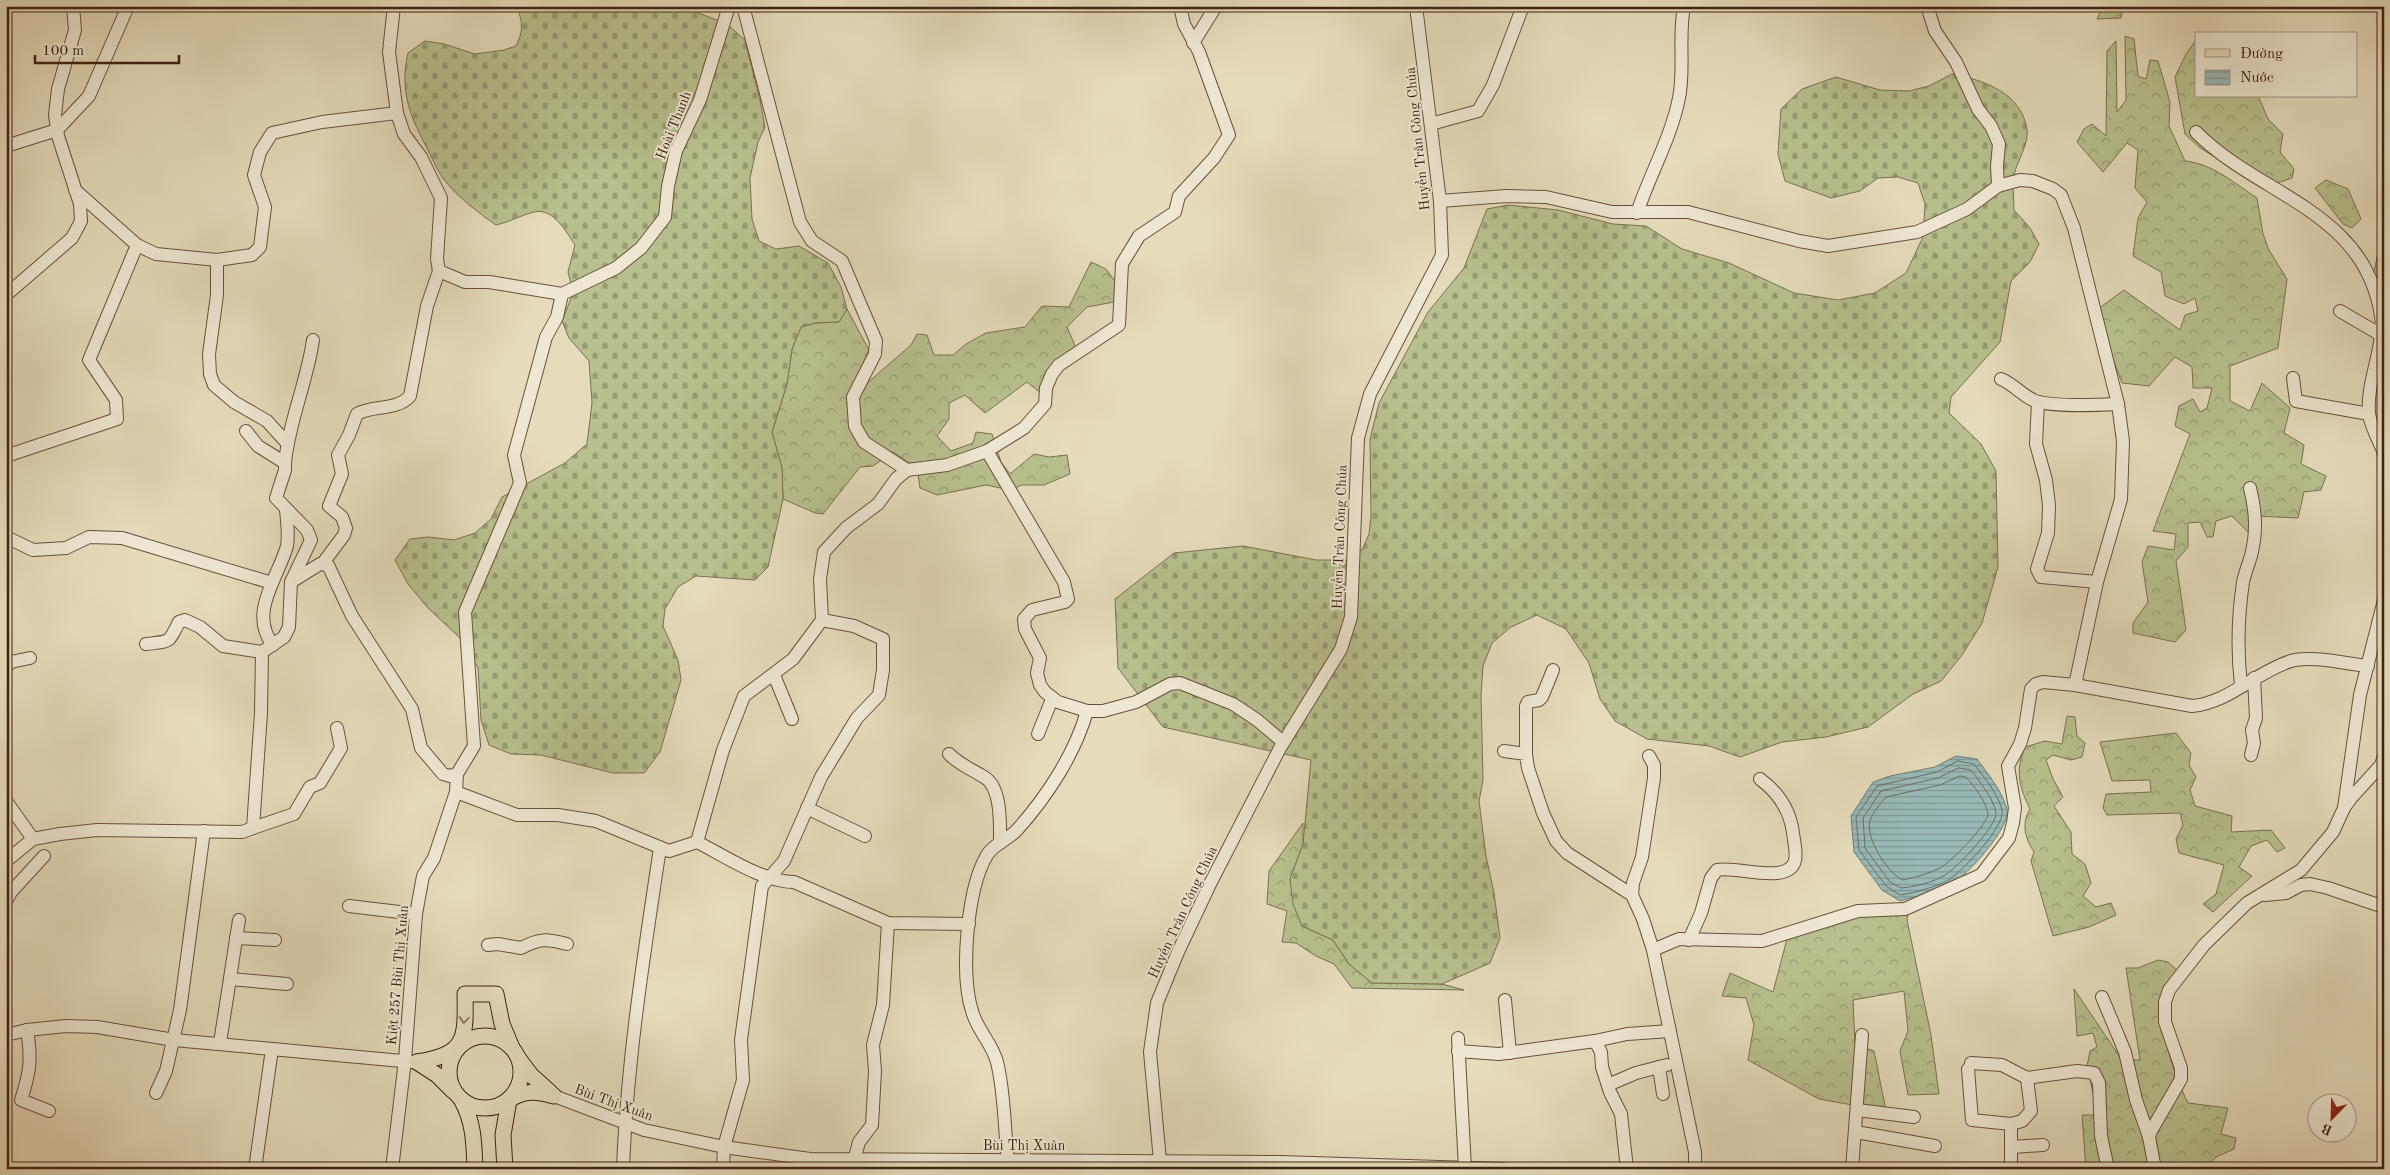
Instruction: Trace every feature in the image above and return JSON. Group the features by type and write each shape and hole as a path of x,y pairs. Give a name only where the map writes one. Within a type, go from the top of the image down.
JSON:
{"main road":[{"path":"475,1169 474,1133 469,1115 449,1080 448,1068 452,1056 459,1046 465,1017 465,994 496,994 502,1024 521,1069 516,1091 509,1100 503,1135 505,1169"},
{"path":"411,1061 439,1059 451,1053 469,1039 486,1036 503,1041 515,1053 531,1075 554,1096"},
{"path":"411,1061 437,1075 458,1097 473,1107 486,1109 498,1107 519,1094 534,1091 554,1096"},
{"path":"468,1169 474,1133"},
{"path":"503,1135 512,1169"}],"street":[{"path":"6,295 76,233 81,215 57,130 55,103 74,35 73,6"},
{"path":"6,146 57,130 89,96 128,6"},
{"path":"291,582 323,563 344,535 346,528 342,517 329,506 342,474 338,455 350,435 356,414 387,406 410,396 428,306 439,270 437,259 441,198 421,157 404,134 397,113 390,52 394,6"},
{"name":"Hoài Thanh","path":"562,294 616,268 641,248 665,216 668,186 676,150 700,100 730,6"},
{"path":"743,6 800,222 812,241 842,260 876,341 875,354 853,397 855,426 864,442 907,470"},
{"path":"697,842 722,750 742,701 748,692 774,675 793,659 822,620 820,579 824,552 846,528 878,504 896,479 907,470 947,465 987,451 1024,428 1045,404 1046,388 1052,374 1059,365 1119,325 1122,264 1139,236 1175,212 1178,196 1214,158 1229,135 1194,43 1184,24 1180,6"},
{"path":"1194,43 1216,6"},
{"name":"Huyền Trân Công Chúa","path":"1160,1161 1150,1052 1157,1003 1178,952 1211,882 1283,742 1341,650 1351,617 1358,438 1370,394 1442,255 1440,201 1416,6"},
{"path":"1431,124 1469,115 1478,111 1483,106 1511,42 1524,6"},
{"path":"1637,213 1644,191 1666,143 1679,98 1681,21 1684,6"},
{"path":"1927,6 1935,31 1956,62 1978,109 1990,126 1999,144 1998,186"},
{"path":"75,190 137,245 156,254 217,260 252,255 260,247 266,207 254,175 260,152 272,132 322,122 397,113"},
{"path":"2196,132 2210,146 2303,204 2339,234 2363,265 2374,289 2381,318 2381,335 2372,383 2369,414 2384,453"},
{"path":"1440,201 1506,196 1546,197 1612,212 1688,212 1799,241 1828,246 1917,232 1967,209 1998,186 2013,181 2033,180 2053,189 2061,195 2074,228 2118,404 2122,428 2123,486 2119,509 2097,582 2074,685"},
{"path":"6,456 117,419 116,400 89,360 137,245"},
{"path":"217,260 217,295 209,354 210,374 214,385 234,402 267,421 287,443"},
{"path":"439,270 465,282 489,282 562,294"},
{"name":"Kiệt 257 Bùi Thị Xuân","path":"392,1169 411,1061 416,914 423,876 434,858 456,792 457,774 474,746 465,612 520,483 514,455 546,337 556,317 562,294"},
{"path":"2340,311 2381,335"},
{"path":"146,644 169,640 174,636 179,622 184,620 200,627 223,646 262,652 284,638 289,627 291,582 311,540 307,530 276,498 285,470 287,443 313,340"},
{"path":"2292,378 2296,401 2369,414"},
{"path":"2001,379 2011,383 2023,394 2038,402 2118,404"},
{"path":"2038,402 2036,444 2046,480 2049,505 2048,533 2037,569 2038,574 2042,577 2097,582"},
{"path":"246,431 258,446 285,463"},
{"path":"987,451 1064,582 1068,596 1066,602 1032,610 1024,619 1025,629 1040,658 1038,679 1045,692 1052,698 1069,706 1087,711 1103,711 1136,702 1167,685 1180,683 1233,704 1257,720 1283,742"},
{"path":"2241,685 2238,654 2240,611 2243,581 2255,535 2256,523 2250,488"},
{"path":"273,645 264,626 263,611 286,547 286,510"},
{"path":"6,537 33,550 66,548 89,537 122,538 272,583"},
{"path":"323,563 329,567 352,616 412,708 422,748 444,774 450,776 457,774"},
{"path":"2149,1137 2155,1122 2172,1098 2181,1079 2181,1068 2165,1022 2165,1002 2169,990 2204,945 2257,896 2301,870 2334,832 2344,808 2358,707 2370,659 2381,641 2384,600"},
{"path":"723,1169 724,1147 743,1080 741,1040 762,886 784,861 821,777 857,718 879,695 883,670 884,642 881,637 854,626 822,620"},
{"path":"253,828 262,652"},
{"path":"6,667 11,662 30,658"},
{"path":"1654,950 1679,940 1762,941 1858,911 1904,909 1981,875 2009,838 2014,823 2015,808 2008,766 2020,744 2025,728 2031,689 2036,684 2042,682 2074,685 2192,706 2208,705 2254,678 2291,661 2370,659"},
{"path":"1553,670 1542,697 1539,700 1528,702 1526,706 1526,754 1543,813 1556,841 1567,853 1632,895"},
{"path":"774,675 792,719"},
{"path":"2251,754 2254,743 2252,730 2256,718 2254,678"},
{"path":"1038,734 1052,698"},
{"path":"1008,1160 1002,1085 997,1061 992,1047 973,1015 967,985 970,901 984,861 992,848 1014,833 1044,794 1073,747 1087,711"},
{"path":"6,861 33,839 97,830 242,832 294,814 310,787 320,783 342,748 337,728"},
{"path":"1504,751 1526,754"},
{"path":"949,754 959,764 985,777 992,787 1000,811 1000,843"},
{"path":"1649,756 1654,765 1654,778 1642,857 1633,883 1632,895 1654,950 1695,1152 1696,1169"},
{"path":"2344,808 2383,761"},
{"path":"1689,940 1701,913 1711,878 1717,870 1727,868 1771,874 1791,868 1795,860 1793,831 1786,806 1771,788 1760,779"},
{"path":"456,792 517,815 558,815 596,821 669,851 697,842 771,878 782,882 794,882 888,923 969,924"},
{"path":"6,801 33,839"},
{"path":"807,808 866,836"},
{"path":"156,1094 166,1071 174,1040 204,831"},
{"path":"623,1169 624,1124 644,953 660,848"},
{"path":"6,901 11,892 44,856"},
{"path":"2257,896 2286,893 2301,885 2310,884 2328,888 2384,907"},
{"path":"349,906 416,914"},
{"path":"220,1043 239,920"},
{"path":"853,1165 859,1142 872,1125 875,1071 873,1045 883,1005 888,923"},
{"path":"236,938 275,940"},
{"path":"488,945 498,944 521,948 533,942 546,940 567,944"},
{"path":"230,979 287,984"},
{"path":"2102,997 2125,1052 2136,1100 2149,1137 2155,1169"},
{"path":"1505,1000 1510,1053"},
{"path":"6,1035 27,1030 66,1026 97,1027 174,1040 411,1061"},
{"path":"27,1030 30,1074 21,1100 49,1111"},
{"path":"1465,1168 1458,1044 1510,1053 1595,1041 1627,1034 1670,1031"},
{"path":"1852,1169 1862,1035"},
{"path":"1595,1041 1601,1052 1602,1066 1608,1085 1621,1114 1627,1169"},
{"path":"255,1169 272,1049"},
{"path":"1608,1085 1636,1073 1676,1063"},
{"path":"2027,1078 2031,1112 2022,1121 2011,1124 1972,1120 1970,1066 2002,1066 2027,1078 2077,1070 2088,1071 2097,1076 2099,1083 2101,1136 2108,1169"},
{"path":"1659,1067 1663,1094"},
{"name":"Bùi Thị Xuân","path":"554,1096 624,1124 724,1147 853,1165 1008,1160 1160,1161 1503,1169"},
{"path":"1857,1110 1914,1117"},
{"path":"2011,1124 2011,1169"},
{"path":"1856,1132 1935,1146"},
{"path":"2012,1147 2043,1145"}],"green space":[{"path":"515,6 690,6 691,10 727,24 745,40 765,127 758,142 750,178 752,219 759,241 776,249 799,246 828,263 841,287 847,309 839,322 815,323 801,327 792,349 787,384 772,432 782,468 783,499 768,567 755,580 696,576 678,587 665,609 663,626 678,660 681,680 660,752 644,773 613,773 541,755 511,754 489,745 481,720 478,668 459,637 428,608 408,584 395,560 410,539 429,537 454,540 475,533 491,519 502,497 565,463 587,444 592,403 589,361 569,338 562,321 573,293 568,272 575,245 559,222 547,213 541,211 534,212 496,225 463,200 446,182 437,168 412,116 406,93 405,81 408,53 425,41 444,44 475,54 504,50 516,46 520,36 521,21"},
{"path":"2103,6 2123,6 2121,18 2097,19"},
{"path":"2125,36 2134,39 2138,76 2146,79 2150,60 2158,61 2170,102 2169,126 2185,161 2214,170 2257,198 2263,234 2269,250 2287,279 2278,348 2230,366 2230,401 2250,411 2262,383 2290,408 2284,433 2304,445 2301,464 2326,476 2321,490 2304,492 2298,518 2255,516 2252,536 2232,516 2216,521 2213,537 2207,537 2200,522 2188,523 2188,547 2176,561 2186,630 2175,642 2133,633 2133,623 2148,602 2142,562 2148,546 2174,550 2176,534 2153,531 2190,434 2175,426 2179,406 2193,399 2200,412 2207,408 2212,388 2193,388 2192,367 2175,357 2149,386 2122,383 2095,311 2124,290 2180,330 2185,315 2198,311 2195,298 2184,304 2165,296 2161,272 2133,256 2138,218 2147,202 2135,188 2138,150 2127,143 2103,172 2077,142 2084,129 2092,124 2106,136 2107,51 2116,41 2117,112 2126,100"},
{"path":"2195,41 2195,98 2259,98 2268,119 2283,134 2280,152 2294,169 2292,178 2262,188 2199,147 2185,134 2175,77 2186,54"},
{"path":"1952,74 1977,80 2000,90 2018,106 2024,117 2027,135 2025,147 2014,175 2014,210 2030,228 2039,244 2030,262 2011,281 2000,342 1951,397 1949,413 1981,444 1996,471 1998,567 1982,623 1962,655 1941,681 1913,694 1868,727 1826,737 1782,742 1740,757 1709,746 1647,739 1615,721 1600,699 1589,663 1566,629 1537,615 1511,627 1492,643 1483,666 1481,695 1483,780 1479,801 1500,938 1490,963 1442,984 1372,983 1349,964 1333,940 1302,926 1293,904 1290,879 1303,844 1311,760 1163,727 1118,668 1115,599 1174,553 1243,546 1316,560 1346,560 1362,550 1369,534 1371,517 1370,439 1379,403 1428,312 1464,268 1487,209 1508,205 1558,210 1613,224 1646,226 1682,249 1729,263 1794,293 1838,300 1875,293 1906,273 1923,237 1925,204 1918,183 1898,177 1878,178 1860,191 1831,198 1785,181 1778,154 1781,109 1802,89 1836,77 1880,90 1909,91 1929,86"},
{"path":"2326,180 2348,189 2361,219 2352,228 2343,224 2315,188"},
{"path":"2384,253 2384,295 2373,290 2377,257"},
{"path":"1091,262 1106,269 1117,284 1114,302 1087,307 1067,327 1076,348 1054,362 1047,398 1027,382 985,413 965,395 949,403 949,419 937,436 951,451 973,443 976,432 992,434 1001,462 1010,474 1034,454 1049,457 1067,455 1070,474 1044,485 1022,485 1010,490 986,485 937,495 920,488 917,468 893,452 873,466 860,467 823,514 815,513 783,499 782,468 772,432 787,384 792,349 801,327 815,323 839,322 847,309 869,350 855,381 865,385 911,345 917,334 927,335 934,355 953,355 966,344 986,333 1025,327 1042,306 1069,307"},
{"path":"2067,716 2075,717 2077,736 2085,743 2082,757 2071,760 2053,755 2046,760 2053,779 2063,797 2054,806 2071,832 2072,854 2085,864 2091,883 2083,896 2096,907 2111,903 2116,915 2089,927 2053,936 2031,861 2034,852 2025,831 2027,815 2030,809 2023,793 2019,771 2025,747 2045,741 2062,744"},
{"path":"2176,733 2191,753 2189,765 2196,777 2190,790 2195,806 2232,816 2231,832 2271,830 2285,848 2277,852 2267,840 2251,846 2239,867 2252,876 2213,912 2203,904 2216,894 2224,865 2179,853 2176,839 2183,825 2180,813 2107,815 2103,808 2106,794 2151,792 2150,780 2112,781 2100,742"},
{"path":"1303,823 1303,844 1290,879 1302,926 1333,940 1349,964 1372,983 1442,984 1464,990 1352,988 1334,964 1316,956 1296,943 1282,942 1287,911 1267,904 1269,871"},
{"path":"1858,905 1909,910 1907,920 1931,1035 1939,1094 1908,1095 1900,1051 1908,1031 1904,991 1853,1000 1855,1044 1874,1051 1886,1111 1819,1099 1748,1060 1754,1025 1746,998 1722,996 1730,973 1773,992 1788,935"},
{"path":"2158,960 2168,962 2179,972 2166,997 2164,1013 2166,1040 2177,1079 2188,1103 2228,1108 2221,1134 2236,1138 2234,1149 2216,1157 2205,1169 2086,1169 2082,1115 2098,1115 2087,1066 2090,1051 2097,1047 2093,1033 2077,1036 2074,989 2122,1060 2140,1060 2126,968 2138,968"}],"water":[{"path":"1956,756 1977,759 2002,796 2007,809 2006,817 2002,827 1987,850 1959,879 1940,890 1900,901 1882,890 1854,852 1851,816 1873,782 1890,776 1935,767"}]}
